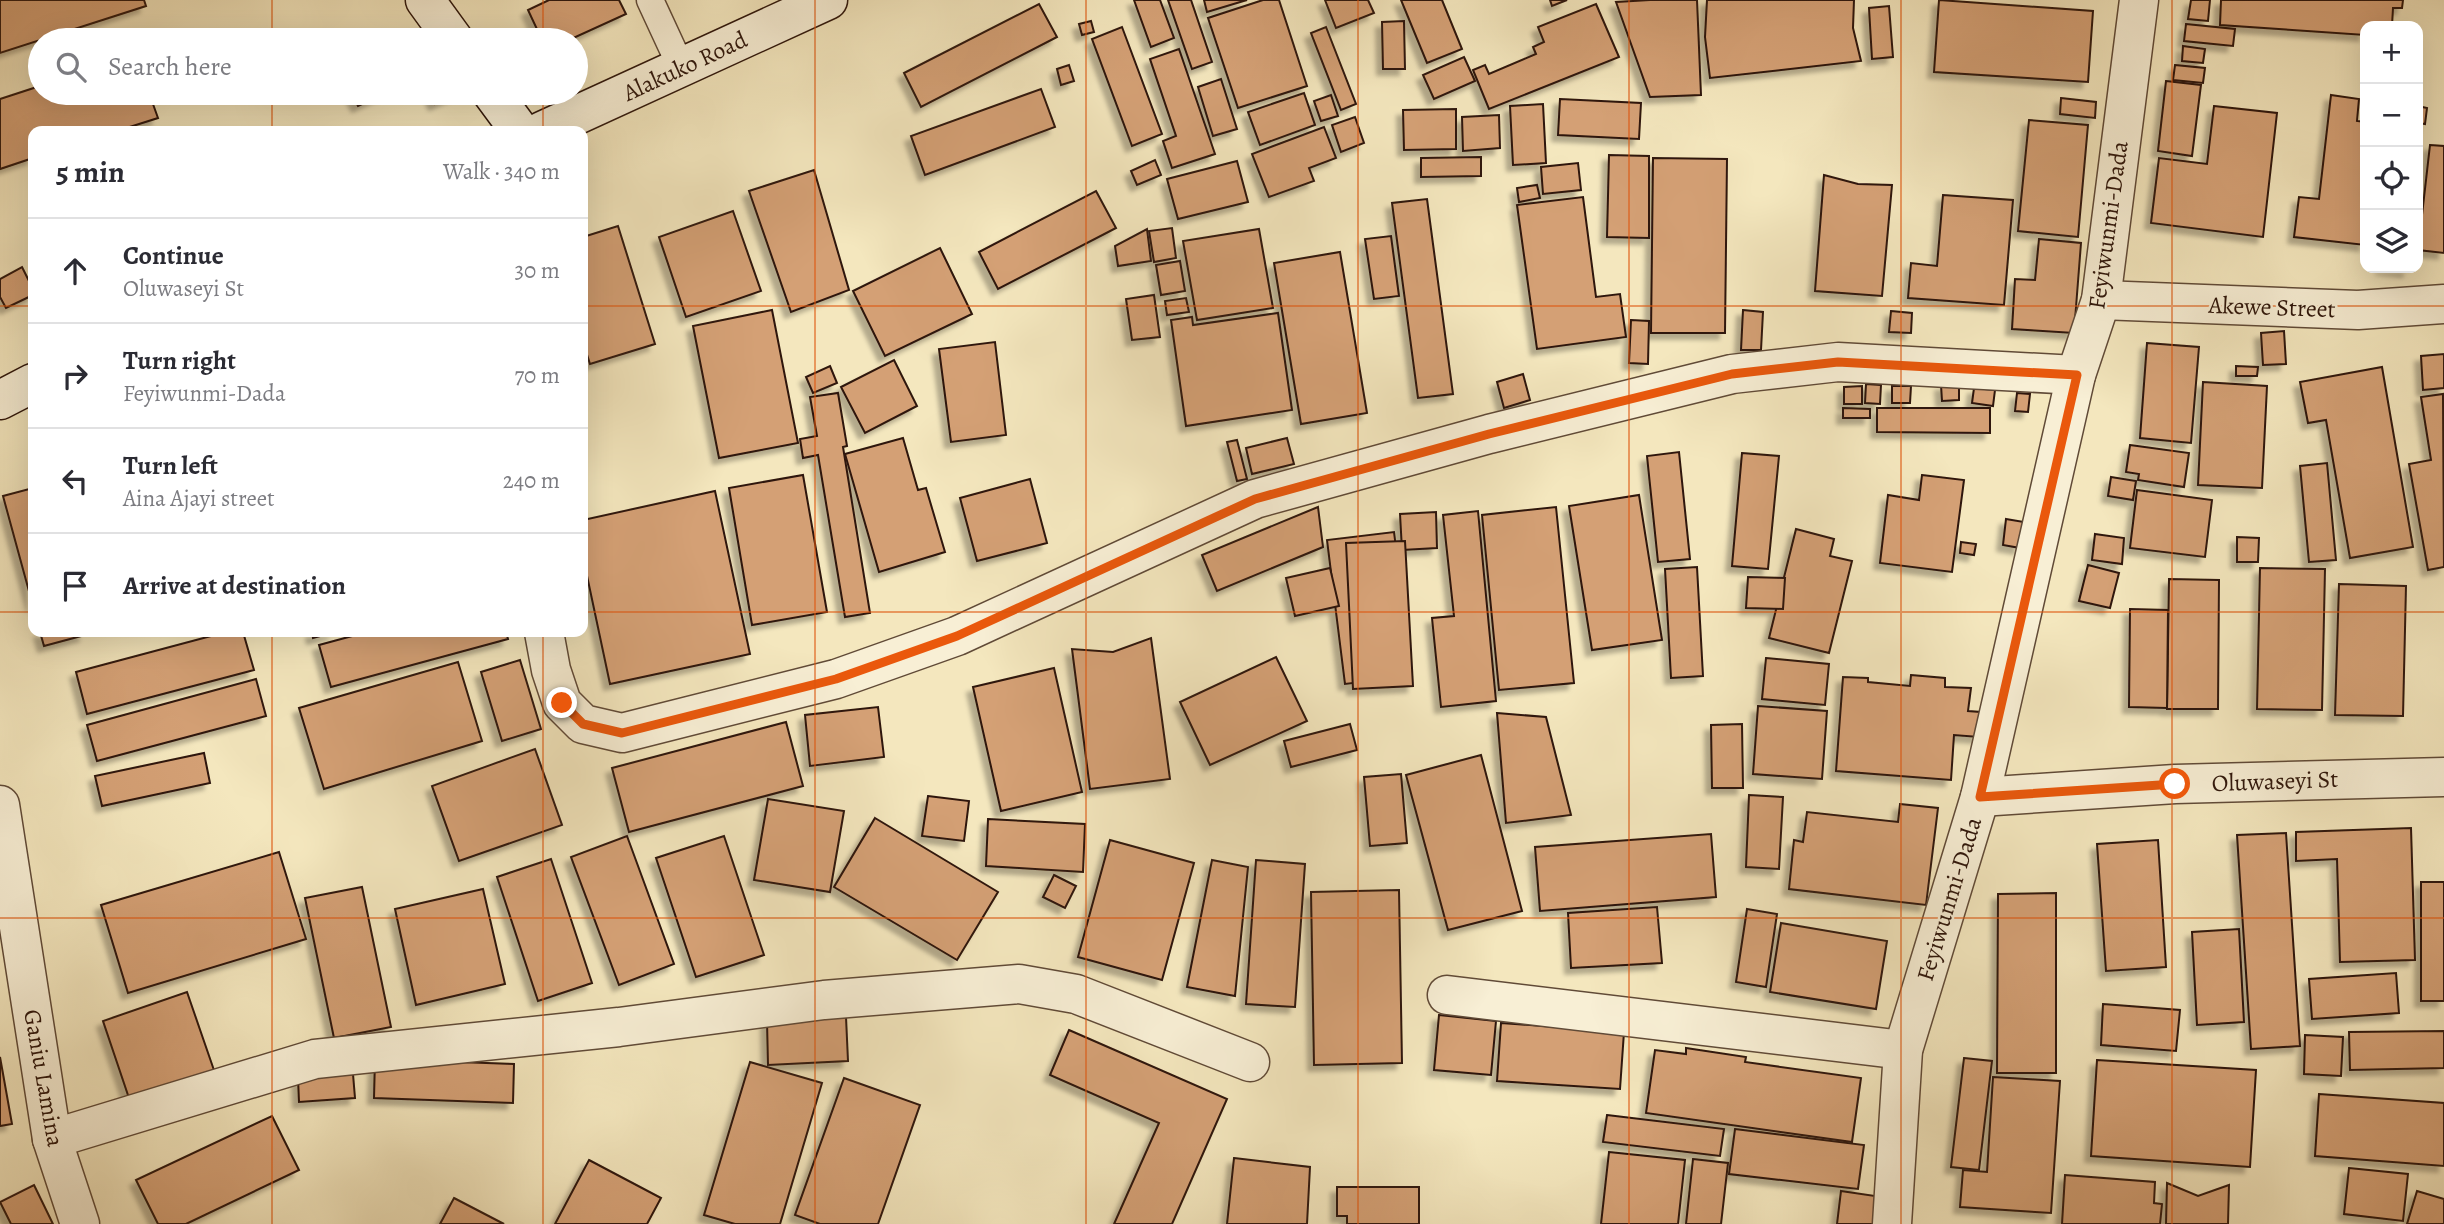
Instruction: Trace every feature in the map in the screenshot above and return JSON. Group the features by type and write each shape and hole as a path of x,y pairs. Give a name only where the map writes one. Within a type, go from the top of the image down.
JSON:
{"street":[{"path":"425,0 445,28"},
{"name":"Feyiwunmi-Dada","path":"1892,1224 1903,1050 1980,797 2077,375 2101,300 2139,0"},
{"name":"Alakuko Road","path":"553,126 681,67 806,4"},
{"path":"501,105 516,126"},
{"name":"Akewe Street","path":"2101,300 2358,310 2444,304"},
{"path":"545,637 551,670 562,703 583,724 622,733 836,679 957,636 1255,499 1489,434 1732,374 1838,362 2077,375"},
{"path":"0,400 28,386"},
{"name":"Oluwaseyi St","path":"1980,797 2175,784 2444,777"},
{"name":"Ganiu Lamina","path":"0,805 52,1139 80,1224"},
{"path":"52,1139 315,1059 619,1027 824,1000 1018,984 1076,994 1250,1062"},
{"path":"1447,995 1903,1050"}],"lane":[{"path":"654,1 681,67"}],"building":[{"path":"0,0 144,0 146,6 78,28 28,28 28,44 0,53"},
{"path":"549,0 619,0 626,14 588,31 588,28 536,28 528,10"},
{"path":"1134,0 1160,0 1174,38 1151,47"},
{"path":"1168,0 1191,0 1212,62 1192,69"},
{"path":"1204,0 1247,0 1207,12"},
{"path":"1263,0 1279,0 1307,86 1238,108 1208,18"},
{"path":"1325,0 1368,0 1374,13 1336,28"},
{"path":"1401,0 1442,0 1462,49 1427,63"},
{"path":"1550,0 1567,0 1552,6"},
{"path":"1697,0 1701,95 1650,97 1616,2"},
{"path":"1707,0 1854,0 1853,28 1861,61 1710,78 1705,37"},
{"path":"1939,0 2093,11 2088,82 1934,72"},
{"path":"2191,0 2210,0 2208,21 2188,19"},
{"path":"2221,0 2403,0 2402,8 2393,8 2392,21 2360,21 2360,35 2220,25"},
{"path":"1039,4 1057,37 921,107 904,73"},
{"path":"1596,4 1619,57 1489,109 1473,70 1485,65 1489,74 1536,54 1533,47 1544,42 1538,27"},
{"path":"1889,6 1893,57 1872,59 1869,8"},
{"path":"1091,21 1094,32 1082,35 1079,24"},
{"path":"1404,21 1405,69 1383,69 1382,22"},
{"path":"2186,24 2235,29 2233,46 2184,41"},
{"path":"1122,27 1162,134 1132,146 1092,39"},
{"path":"1326,27 1356,104 1341,110 1311,33"},
{"path":"2183,46 2205,49 2203,63 2182,61"},
{"path":"1179,49 1215,154 1172,168 1163,141 1176,136 1150,59"},
{"path":"1464,57 1475,81 1434,99 1423,75"},
{"path":"1069,65 1074,81 1061,85 1057,69"},
{"path":"2175,65 2205,68 2203,83 2173,80"},
{"path":"1221,79 1237,129 1213,136 1198,87"},
{"path":"2166,81 2201,85 2192,156 2158,151"},
{"path":"1041,89 1055,127 925,175 911,136"},
{"path":"28,90 28,105 153,105 158,118 133,126 28,126 28,160 0,169 0,99"},
{"path":"1304,93 1315,125 1260,145 1248,112"},
{"path":"1331,95 1338,116 1321,121 1314,101"},
{"path":"2331,95 2359,99 2357,121 2360,121 2360,244 2294,237 2299,197 2319,199"},
{"path":"2061,98 2096,102 2095,118 2060,114"},
{"path":"1560,99 1641,103 1639,139 1558,135"},
{"path":"1543,104 1546,163 1513,165 1510,106"},
{"path":"2214,106 2277,113 2263,237 2151,223 2159,158 2207,164"},
{"path":"2423,107 2427,108 2423,124"},
{"path":"1456,109 1456,149 1404,150 1403,110"},
{"path":"1499,115 1500,148 1463,151 1462,117"},
{"path":"1355,117 1364,143 1341,152 1332,125"},
{"path":"2029,120 2088,125 2078,237 2018,231"},
{"path":"1324,127 1336,158 1309,168 1314,181 1269,197 1252,154"},
{"path":"2430,145 2444,146 2444,253 2423,251 2423,206"},
{"path":"1609,155 1649,156 1649,238 1607,237"},
{"path":"1481,157 1481,176 1421,177 1421,158"},
{"path":"1653,158 1727,159 1725,333 1651,333"},
{"path":"1155,160 1161,175 1137,185 1131,171"},
{"path":"1237,161 1248,202 1178,219 1167,179"},
{"path":"1578,163 1581,190 1543,194 1541,167"},
{"path":"814,170 849,290 791,312 749,191"},
{"path":"1824,175 1858,184 1892,185 1882,296 1815,291"},
{"path":"1537,185 1540,198 1519,202 1517,188"},
{"path":"1096,191 1116,228 998,289 979,252"},
{"path":"1943,195 2013,200 2004,305 1908,298 1911,263 1937,266"},
{"path":"1583,197 1596,297 1620,294 1626,337 1537,349 1517,205"},
{"path":"1427,199 1453,394 1418,398 1392,203"},
{"path":"733,211 761,291 686,317 659,237"},
{"path":"618,226 655,344 590,364 588,358 588,235"},
{"path":"1172,228 1176,258 1154,262 1149,231"},
{"path":"1147,229 1151,261 1118,266 1115,246"},
{"path":"1259,229 1273,308 1197,320 1183,241"},
{"path":"1391,236 1399,296 1374,299 1365,239"},
{"path":"2039,239 2081,243 2074,333 2012,329 2015,279 2035,280"},
{"path":"940,248 972,314 885,356 853,291"},
{"path":"1340,252 1367,413 1301,424 1274,263"},
{"path":"1180,261 1185,291 1161,295 1156,265"},
{"path":"22,267 28,279 28,297 6,308 0,297 0,279"},
{"path":"1154,295 1160,337 1132,340 1126,299"},
{"path":"1186,298 1189,312 1167,315 1165,301"},
{"path":"772,310 798,443 719,458 693,326"},
{"path":"1743,310 1763,312 1761,350 1741,350"},
{"path":"1891,311 1912,313 1911,333 1889,332"},
{"path":"1278,313 1292,410 1186,426 1171,320 1192,317 1193,325"},
{"path":"1631,320 1649,321 1648,364 1629,363"},
{"path":"2284,331 2286,364 2263,365 2261,333"},
{"path":"995,342 1006,435 951,442 939,349"},
{"path":"2147,343 2199,347 2191,443 2140,438"},
{"path":"2444,354 2444,388 2423,390 2421,356"},
{"path":"894,360 917,406 865,433 841,387"},
{"path":"830,366 837,383 813,393 806,377"},
{"path":"2236,366 2258,367 2257,376 2236,376"},
{"path":"2382,367 2413,547 2350,558 2326,420 2308,423 2300,382"},
{"path":"1523,374 1530,400 1504,408 1497,382"},
{"path":"2203,382 2267,386 2262,488 2198,485"},
{"path":"1866,384 1881,385 1880,404 1865,403"},
{"path":"1959,384 1959,400 1942,401 1941,385"},
{"path":"1862,386 1862,404 1844,404 1844,387"},
{"path":"1892,386 1911,386 1910,403 1892,403"},
{"path":"1974,388 1995,390 1993,406 1972,403"},
{"path":"838,393 847,446 843,447 870,613 845,617 818,455 803,458 800,439 817,436 810,397"},
{"path":"2017,393 2030,394 2028,412 2015,411"},
{"path":"2443,394 2444,567 2428,570 2409,464 2431,460 2421,397"},
{"path":"1843,408 1870,409 1870,418 1843,418"},
{"path":"1877,408 1990,408 1990,433 1877,432"},
{"path":"903,438 918,490 926,488 945,552 879,572 845,454"},
{"path":"1287,438 1294,464 1252,474 1246,448"},
{"path":"1237,440 1247,479 1237,481 1227,442"},
{"path":"2130,445 2189,453 2184,487 2138,480 2139,474 2126,472"},
{"path":"1679,452 1690,559 1658,562 1647,456"},
{"path":"1742,453 1779,456 1768,569 1732,566"},
{"path":"2327,463 2336,560 2309,562 2300,466"},
{"path":"803,475 827,612 752,625 729,488"},
{"path":"1922,475 1964,480 1952,572 1880,563 1888,495 1919,500"},
{"path":"2111,477 2136,481 2133,500 2108,496"},
{"path":"1030,479 1047,543 977,561 960,498"},
{"path":"28,489 28,588 3,496"},
{"path":"2137,490 2212,500 2205,557 2130,548"},
{"path":"715,491 750,654 610,684 588,581 588,519"},
{"path":"1639,495 1662,640 1592,650 1569,506"},
{"path":"1318,507 1323,547 1217,591 1202,555"},
{"path":"1556,507 1574,683 1499,690 1482,515"},
{"path":"1478,511 1496,701 1441,707 1432,618 1454,616 1443,515"},
{"path":"1436,512 1437,548 1402,550 1400,514"},
{"path":"2006,519 2024,522 2020,548 2003,545"},
{"path":"1796,529 1834,539 1830,556 1852,561 1829,653 1769,638"},
{"path":"1394,532 1412,676 1345,684 1327,540"},
{"path":"2095,534 2124,538 2122,564 2092,560"},
{"path":"2237,537 2259,538 2258,562 2237,562"},
{"path":"1405,541 1413,686 1353,689 1346,543"},
{"path":"1961,542 1976,544 1974,555 1960,553"},
{"path":"2088,565 2119,573 2110,608 2079,601"},
{"path":"1697,567 1703,676 1671,678 1665,569"},
{"path":"1330,568 1339,606 1295,616 1286,578"},
{"path":"2260,568 2325,569 2322,710 2257,709"},
{"path":"1748,577 1785,578 1783,609 1746,608"},
{"path":"2169,579 2219,580 2218,709 2167,709"},
{"path":"2339,584 2406,586 2403,716 2335,715"},
{"path":"2130,609 2168,610 2167,708 2129,707"},
{"path":"41,637 78,637 44,646"},
{"path":"207,637 244,637 254,670 87,714 76,672"},
{"path":"349,637 508,639 331,687 319,645"},
{"path":"1151,638 1170,779 1090,789 1072,649 1113,652"},
{"path":"1276,657 1307,721 1210,765 1180,702"},
{"path":"1766,658 1829,664 1825,705 1762,699"},
{"path":"520,660 541,729 502,741 481,672"},
{"path":"458,662 482,741 324,789 299,708"},
{"path":"1054,668 1082,792 1001,811 973,687"},
{"path":"1911,675 1945,678 1945,687 1971,688 1968,711 1981,712 1979,737 1954,735 1951,780 1836,771 1843,677 1868,678 1868,682 1910,686"},
{"path":"256,679 266,716 97,761 87,725"},
{"path":"1758,706 1827,711 1822,779 1753,774"},
{"path":"878,707 884,757 810,766 805,715"},
{"path":"1497,713 1546,717 1571,815 1506,823"},
{"path":"786,722 803,786 629,832 612,768"},
{"path":"1350,724 1357,750 1291,767 1284,741"},
{"path":"1742,724 1743,788 1712,788 1711,725"},
{"path":"535,749 562,825 459,861 432,786"},
{"path":"204,753 210,783 102,806 95,776"},
{"path":"1481,755 1522,911 1448,930 1406,775"},
{"path":"1401,774 1407,843 1370,846 1364,777"},
{"path":"1749,795 1783,797 1779,869 1746,867"},
{"path":"928,796 969,801 964,841 922,836"},
{"path":"768,799 844,811 830,892 754,880"},
{"path":"1900,804 1938,808 1926,905 1789,889 1794,840 1803,842 1807,812 1898,822"},
{"path":"875,818 998,892 957,960 834,887"},
{"path":"988,819 1085,824 1083,872 986,866"},
{"path":"2411,828 2415,960 2340,962 2337,859 2296,861 2296,832"},
{"path":"2286,833 2300,1046 2251,1049 2237,835"},
{"path":"1711,834 1716,897 1540,911 1535,847"},
{"path":"627,836 674,964 619,985 571,857"},
{"path":"724,836 764,955 696,977 656,858"},
{"path":"1110,840 1194,863 1162,980 1078,957"},
{"path":"2158,840 2166,967 2106,971 2097,844"},
{"path":"279,852 306,939 128,993 101,905"},
{"path":"551,859 592,983 538,1001 497,877"},
{"path":"1212,860 1248,867 1235,996 1187,987"},
{"path":"1256,860 1305,864 1295,1007 1246,1004"},
{"path":"1054,875 1076,886 1065,908 1043,897"},
{"path":"2421,882 2444,882 2444,1001 2421,1001"},
{"path":"362,887 391,1027 334,1038 305,898"},
{"path":"483,889 505,984 416,1005 395,909"},
{"path":"1399,890 1402,1063 1314,1065 1311,892"},
{"path":"2056,893 2056,1073 1997,1073 1998,894"},
{"path":"1657,907 1662,963 1571,968 1568,913"},
{"path":"1747,909 1777,914 1766,987 1736,982"},
{"path":"1781,923 1887,941 1876,1009 1770,992"},
{"path":"2239,929 2244,1022 2197,1025 2192,932"},
{"path":"2396,973 2399,1013 2312,1019 2309,979"},
{"path":"187,992 216,1076 131,1104 103,1021"},
{"path":"2103,1004 2180,1010 2176,1051 2101,1045"},
{"path":"1439,1015 1496,1021 1491,1075 1434,1070"},
{"path":"846,1017 848,1061 768,1065 767,1021"},
{"path":"1501,1023 1624,1032 1620,1089 1497,1081"},
{"path":"1069,1030 1227,1099 1172,1224 1114,1224 1159,1123 1050,1075"},
{"path":"2444,1031 2444,1068 2350,1070 2349,1032"},
{"path":"2305,1035 2343,1037 2341,1076 2304,1074"},
{"path":"1686,1048 1746,1057 1745,1062 1861,1078 1852,1142 1646,1113 1655,1050 1686,1054"},
{"path":"0,1057 12,1124 0,1126"},
{"path":"1964,1058 1992,1061 1979,1170 1951,1167"},
{"path":"375,1059 514,1064 513,1103 374,1098"},
{"path":"2097,1060 2256,1070 2250,1167 2091,1156"},
{"path":"750,1062 822,1083 780,1224 735,1224 704,1215"},
{"path":"353,1074 355,1098 299,1102 298,1078"},
{"path":"1993,1077 2060,1081 2051,1213 1960,1207 1963,1170 1987,1172"},
{"path":"844,1078 920,1105 878,1224 820,1224 795,1215"},
{"path":"2319,1094 2444,1103 2444,1166 2315,1156"},
{"path":"1607,1115 1724,1129 1720,1156 1603,1142"},
{"path":"272,1116 299,1170 186,1224 158,1224 136,1180"},
{"path":"1735,1129 1864,1145 1858,1189 1729,1174"},
{"path":"1609,1152 1685,1160 1678,1224 1601,1224"},
{"path":"1234,1158 1310,1167 1307,1224 1227,1224"},
{"path":"1693,1159 1728,1163 1721,1224 1686,1224"},
{"path":"589,1160 661,1198 647,1224 555,1224"},
{"path":"2349,1168 2408,1174 2403,1221 2344,1214"},
{"path":"2065,1175 2155,1182 2154,1203 2162,1204 2160,1224 2062,1224"},
{"path":"2167,1183 2198,1196 2229,1185 2228,1224 2166,1224"},
{"path":"34,1185 53,1224 11,1224 0,1202"},
{"path":"1337,1187 1419,1187 1419,1224 1347,1224 1347,1216 1337,1216"},
{"path":"1841,1191 1882,1197 1879,1224 1837,1224"},
{"path":"2417,1191 2444,1199 2444,1224 2407,1224"},
{"path":"454,1198 504,1224 440,1224"}],"route":[{"path":"562,703 583,724 622,733 836,679 957,636 1255,499 1489,434 1732,374 1838,362 2077,375 1980,797 2175,784"}]}
